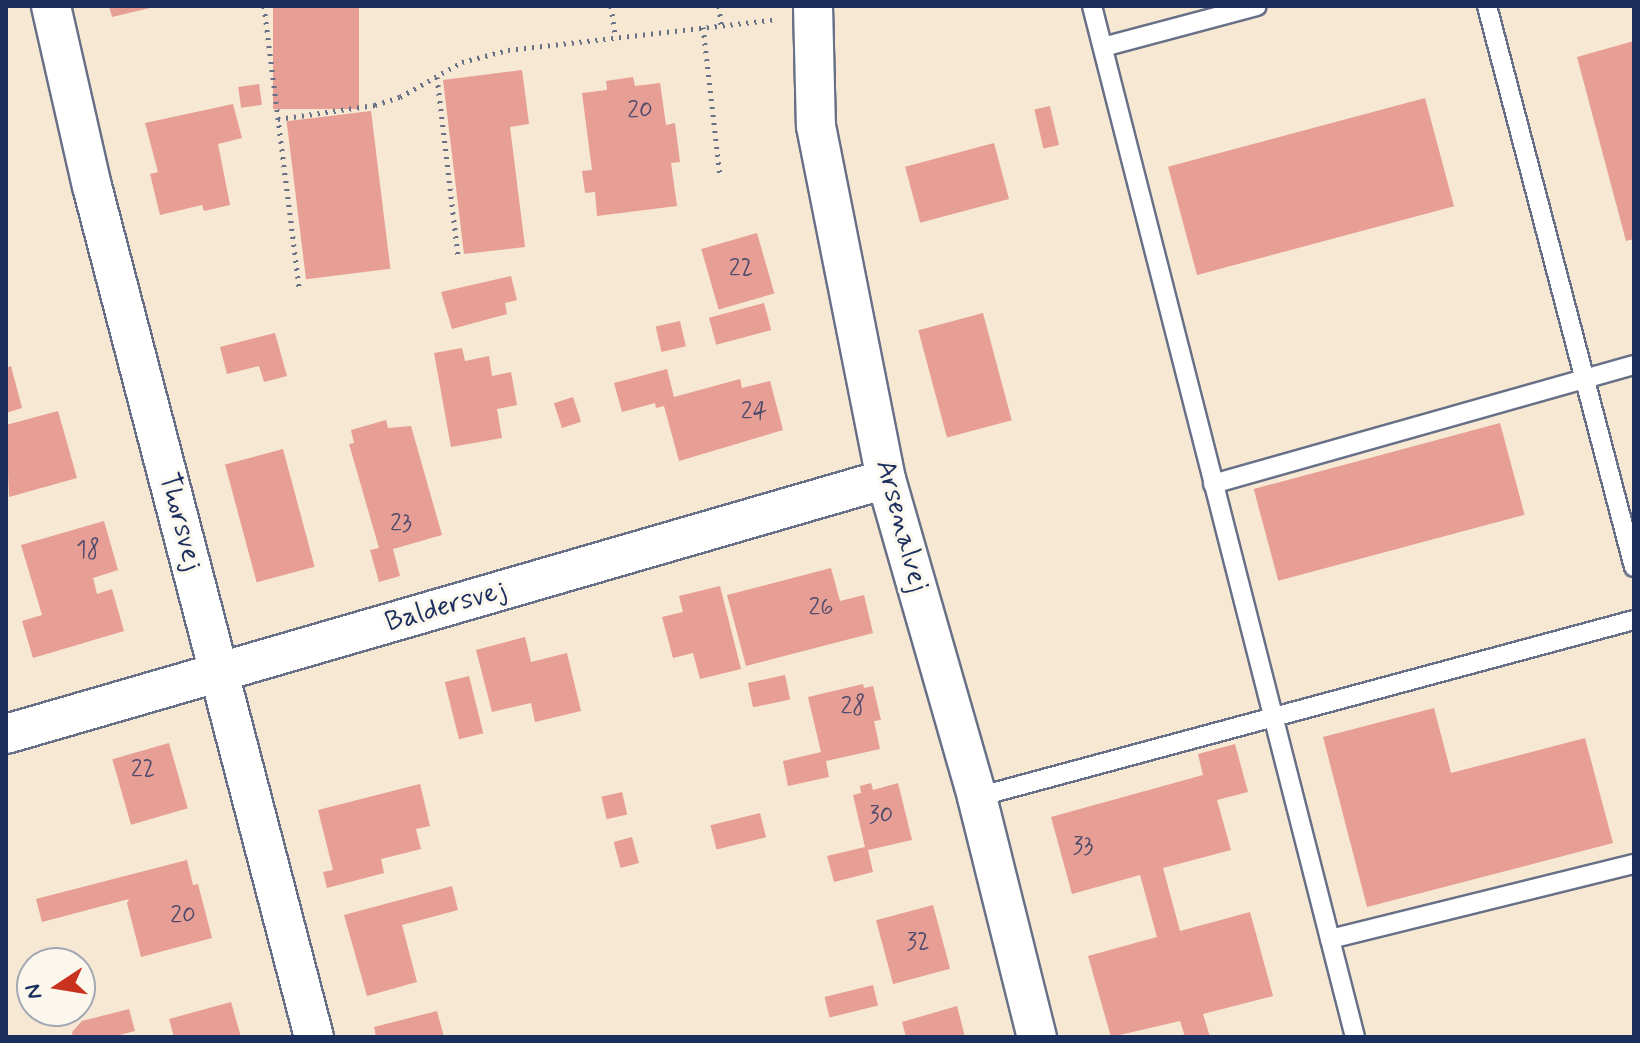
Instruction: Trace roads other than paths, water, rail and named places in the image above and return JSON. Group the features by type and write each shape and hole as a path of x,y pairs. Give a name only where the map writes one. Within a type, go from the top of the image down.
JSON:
{"street":[{"name":"Thorsvej","path":"51,6 92,186 314,1037"},
{"name":"Arsenalvej","path":"813,11 816,126 886,479 977,797 1037,1037"},
{"name":"Baldersvej","path":"6,734 886,479"}],"lane":[{"path":"1092,6 1355,1037"},
{"path":"1103,47 1257,6"},
{"path":"1487,6 1634,567"},
{"path":"1213,484 1634,365"},
{"path":"977,797 1634,620"},
{"path":"1330,939 1634,864"}]}
